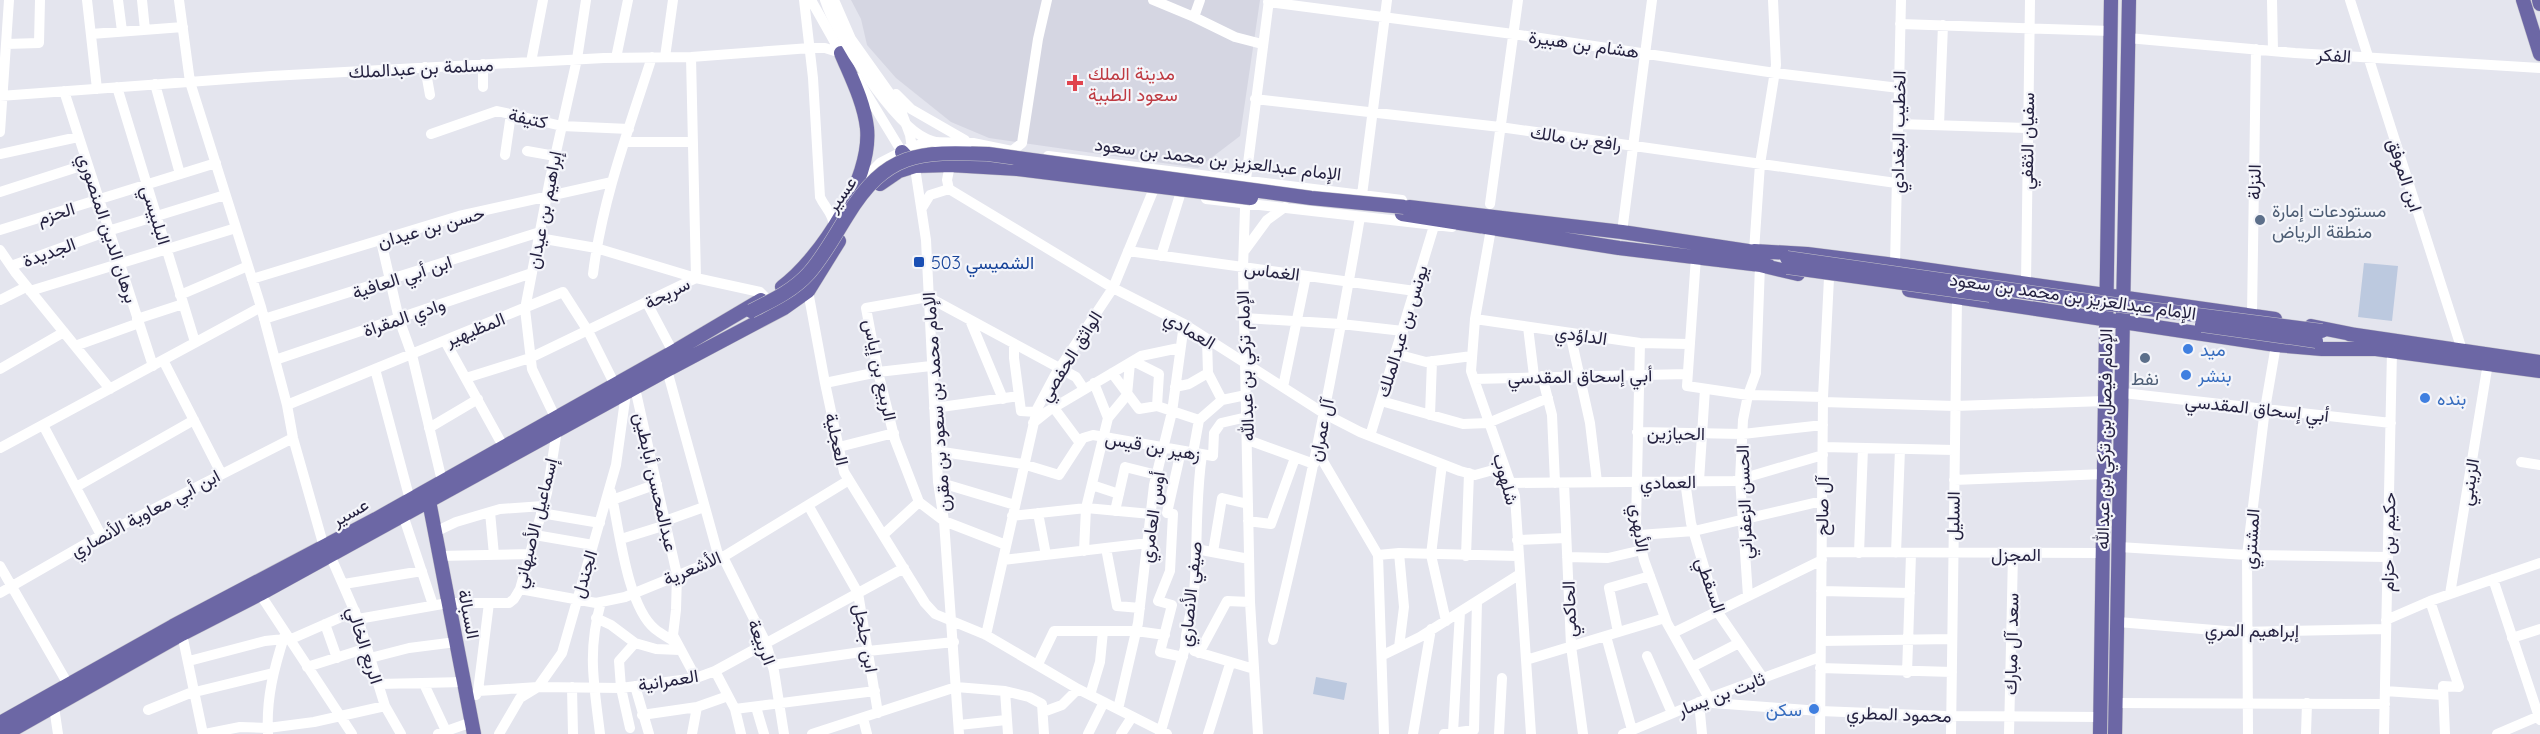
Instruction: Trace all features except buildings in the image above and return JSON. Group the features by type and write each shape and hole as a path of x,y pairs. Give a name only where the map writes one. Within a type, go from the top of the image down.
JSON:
{"main road":[{"name":"الإمام فيصل بن تركي بن عبدالله","path":"2100,734 2111,0"},
{"name":"الإمام فيصل بن تركي بن عبدالله","path":"2115,734 2129,0"},
{"path":"2523,0 2540,54"},
{"path":"2539,0 2540,4"},
{"path":"715,327 794,279 834,226 849,198 862,164 867,130 858,94 841,54"},
{"path":"625,388 667,370 784,308 808,291 861,206 875,188 899,171 915,166 906,149"},
{"name":"عسير","path":"0,723 173,626 327,551 503,446 556,424 625,388 673,352 715,327 788,291 807,275 862,194 879,174 891,166 922,154 935,152 988,154"},
{"name":"الإمام عبدالعزيز بن محمد بن سعود","path":"988,154 1403,211"},
{"name":"الإمام عبدالعزيز بن محمد بن سعود","path":"915,166 950,165 1018,169 1403,211 1490,216 1754,251 1806,254 2026,283 2252,315 2356,335 2462,350 2504,350 2540,354"},
{"name":"الإمام عبدالعزيز بن محمد بن سعود","path":"1490,216 1696,257 1760,265 1784,272 1957,298 2276,345 2322,349 2387,350"},
{"name":"الإمام عبدالعزيز بن محمد بن سعود","path":"1754,251 1787,262 2110,304 2319,336 2441,359 2540,371"},
{"name":"الإمام عبدالعزيز بن محمد بن سعود","path":"1760,265 1787,262"},
{"name":"الإمام عبدالعزيز بن محمد بن سعود","path":"2319,336 2356,335"},
{"name":"الإمام عبدالعزيز بن محمد بن سعود","path":"2462,350 2495,364 2540,378"},
{"name":"الإمام عبدالعزيز بن محمد بن سعود","path":"2495,364 2540,362"},
{"path":"5,734 182,634 313,565 327,551 429,501 556,424"},
{"name":"السبالة","path":"429,501 473,728"}],"street":[{"path":"0,132 4,15 9,0"},
{"path":"4,47 39,44 40,0"},
{"path":"87,0 97,89"},
{"path":"118,0 122,32"},
{"path":"142,0 145,30"},
{"name":"الربع الخالي","path":"179,0 190,82 261,307 287,405 293,438 327,551 357,615 385,706 401,734"},
{"path":"531,62 543,0"},
{"name":"إبراهيم بن عيدان","path":"556,424 532,369 525,309 546,198 577,59 586,0"},
{"path":"616,58 628,0"},
{"path":"665,57 674,0"},
{"path":"804,0 810,48 820,197 833,216 834,226"},
{"path":"811,0 841,54 906,149"},
{"path":"825,0 844,42 903,121 927,139 988,154"},
{"path":"834,0 851,39 904,116 906,149"},
{"path":"1012,151 1022,143 1038,39 1047,0"},
{"path":"1153,0 1235,37 1262,44"},
{"path":"1194,17 1200,0"},
{"path":"1362,195 1387,0"},
{"name":"شلهوب","path":"1518,0 1474,319 1471,371 1515,496 1531,734"},
{"path":"1622,232 1652,0"},
{"name":"الخطيب البغدادي","path":"1895,265 1901,0"},
{"name":"سفيان الثقفي","path":"2026,283 2030,0"},
{"path":"2272,0 2272,51"},
{"name":"ابن الموفق","path":"2350,0 2462,350"},
{"name":"هشام بن هبيرة","path":"1269,1 1385,19 1514,34 1775,73 1899,88"},
{"name":"الإمام تركي بن عبدالله","path":"1258,734 1250,602 1243,268 1246,179 1269,1"},
{"path":"1754,251 1760,164 1775,73 1770,1"},
{"path":"1900,24 2111,31"},
{"path":"1939,125 1943,26"},
{"path":"91,34 183,27"},
{"name":"الفكر","path":"2128,38 2272,51 2540,68"},
{"name":"مسلمة بن عبدالملك","path":"2,96 155,84 577,59 691,57 810,48 825,48 841,54"},
{"name":"النزلة","path":"2252,315 2256,49"},
{"path":"593,274 612,182 651,57"},
{"name":"سريحة","path":"466,378 530,358 696,278 691,57"},
{"path":"483,64 483,87"},
{"path":"425,68 430,95"},
{"path":"879,79 911,109 949,133 973,143"},
{"path":"155,84 180,174"},
{"name":"البلبيسي","path":"117,87 195,342"},
{"name":"برهان الدين المنصوري","path":"64,91 138,321 158,363 194,420 221,473"},
{"name":"رافع بن مالك","path":"1255,99 1500,127 1896,183"},
{"name":"كتيفة","path":"431,134 497,111 562,126 629,129"},
{"path":"505,155 511,114"},
{"path":"1898,124 2027,128"},
{"path":"0,154 78,136"},
{"name":"الإمام عبدالعزيز بن محمد بن سعود","path":"942,141 973,143 1012,151 1246,179 1435,205 1490,216"},
{"name":"عسير","path":"849,198 861,181 880,163 906,149 928,142 942,141"},
{"path":"625,142 693,142"},
{"path":"527,151 555,156"},
{"path":"0,192 87,164"},
{"name":"الحزم","path":"0,230 216,164"},
{"path":"922,208 930,195 949,189 947,180 950,165 1153,190"},
{"name":"الإمام محمد بن سعود بن مقرن","path":"915,166 926,240 938,483 944,521 959,730"},
{"name":"حسن بن عيدان","path":"252,279 459,216 612,182"},
{"name":"العمادي","path":"949,189 1113,288 1184,324 1325,414 1370,436 1475,475 1504,467"},
{"name":"الإمام عبدالعزيز بن محمد بن سعود","path":"1153,190 1245,205 1285,207 1434,226 1490,216"},
{"name":"الواثق الحفصي","path":"986,636 1035,417 1059,370 1113,288 1153,190"},
{"name":"الجديدة","path":"10,266 156,215 225,195"},
{"path":"1161,256 1183,195"},
{"path":"1244,253 1267,220 1285,207"},
{"name":"آل عمران","path":"1273,640 1325,414 1360,217"},
{"name":"يونس بن عبدالملك","path":"1370,436 1434,226"},
{"path":"0,300 28,289 120,265 236,228"},
{"name":"ابن أبي العافية","path":"264,319 539,235 597,248 696,278 760,292 765,297"},
{"path":"381,241 399,320 412,355 442,482"},
{"path":"0,250 28,289 110,389"},
{"name":"الغماس","path":"1128,251 1415,291"},
{"path":"1696,257 1687,386 1823,400 1954,406 2105,401"},
{"name":"الحسن الزعفراني","path":"1748,596 1740,479 1749,394 1756,373 1760,265"},
{"path":"75,346 138,321 248,266"},
{"name":"وادي المقراة","path":"275,360 399,320 532,273"},
{"path":"1283,387 1306,276"},
{"name":"آل صالح","path":"1820,734 1823,400 1829,278"},
{"name":"العجلية","path":"808,291 844,472 926,603 935,614 986,636 1078,689 1163,733"},
{"name":"المظيهير","path":"287,405 563,292 625,388"},
{"path":"928,297 1059,370 1076,377 1089,386 1108,418"},
{"name":"الربيع بن إياس","path":"919,502 894,433 878,372 866,308 928,297"},
{"name":"السليل","path":"1951,734 1957,298"},
{"path":"647,303 673,352"},
{"path":"0,448 261,307"},
{"path":"1244,318 1297,320 1403,331"},
{"name":"الداؤدي","path":"1474,319 1640,343 1689,344"},
{"path":"970,320 1003,399"},
{"name":"أوس العامري","path":"1118,709 1140,608 1157,475 1172,409 1184,324"},
{"name":"الحاكمي","path":"1528,327 1538,376 1548,398 1552,415 1566,538 1571,646 1583,734"},
{"path":"0,369 64,332"},
{"path":"1570,333 1590,423 1597,482"},
{"path":"1207,340 1208,373 1222,400"},
{"path":"445,341 503,446"},
{"name":"الأبهري","path":"1640,343 1636,482 1639,535 1665,618 1692,667 1704,700 1702,734"},
{"path":"1014,344 1021,411 1035,417 1141,356 1179,348"},
{"name":"المشتري","path":"2248,734 2250,703 2247,555 2265,409 2276,345"},
{"name":"حكيم بن حزام","path":"2384,733 2391,423 2387,350"},
{"path":"1396,354 1426,362 1472,356"},
{"path":"1430,415 1432,361"},
{"path":"1084,551 1086,508 1108,418 1127,395 1132,362"},
{"path":"1132,362 1159,374 1157,406"},
{"name":"الزينبي","path":"2450,594 2495,364"},
{"path":"825,383 878,372 931,366"},
{"path":"375,369 410,500"},
{"name":"الربيعة","path":"667,370 704,507 721,557 766,643 780,704 784,734"},
{"path":"1112,373 1139,409 1157,406 1172,409 1199,420 1222,400 1246,395"},
{"path":"1175,387 1189,384 1208,373"},
{"name":"أبي إسحاق المقدسي","path":"1473,379 1687,374"},
{"name":"عبدالمحسن أبابطين","path":"625,388 657,484 677,575 672,635 696,678"},
{"name":"الجندل","path":"500,734 520,698 538,687 562,654 576,600 611,494 625,388"},
{"path":"1699,481 1706,389"},
{"name":"أبي إسحاق المقدسي","path":"2123,393 2391,423"},
{"path":"934,408 1019,396"},
{"path":"1381,401 1463,424 1488,423 1548,398"},
{"path":"429,428 478,399"},
{"path":"1054,408 1080,443"},
{"path":"1202,455 1221,423 1247,417"},
{"path":"76,487 194,420"},
{"name":"صيفي الأنصاري","path":"1163,733 1184,652 1194,595 1197,486 1202,455 1199,420"},
{"name":"إسماعيل الأصبهاني","path":"286,638 357,615 448,603 509,603 520,590 542,509 556,424"},
{"path":"43,425 102,535"},
{"name":"الحيازين","path":"1637,432 1743,434 1823,425"},
{"path":"839,447 894,433"},
{"name":"زهير بن قيس","path":"936,451 1023,464 1059,475 1083,438 1093,435 1202,455"},
{"name":"ابن أبي معاوية الأنصاري","path":"0,593 102,535 293,438"},
{"path":"1248,440 1314,464"},
{"path":"1859,553 1863,448"},
{"name":"العمادي","path":"1510,483 1740,479 1823,451 1863,448 1954,450"},
{"path":"1896,554 1900,450"},
{"path":"1181,451 1167,513 1173,514 1170,571 1158,601 1172,604 1161,652 1198,653 1254,669"},
{"path":"1317,451 1378,555 1384,734"},
{"path":"1248,521 1271,524 1295,458"},
{"path":"2521,462 2540,465"},
{"path":"1442,464 1431,555 1446,621"},
{"path":"1115,511 1125,467 1157,475"},
{"path":"1466,556 1469,473"},
{"path":"1954,480 2104,474"},
{"name":"الأشعرية","path":"520,590 601,602 633,593 721,557 849,480"},
{"name":"السقطي","path":"1685,481 1694,531 1717,612 1762,678"},
{"path":"938,483 1013,510 1038,513 1086,508 1151,514"},
{"path":"657,484 611,494 633,593 643,614 655,629 678,646"},
{"path":"1092,485 1119,494"},
{"path":"1213,552 1222,498 1248,504"},
{"path":"1639,535 1694,531 1822,501"},
{"path":"883,536 919,502 944,521 1006,545"},
{"name":"ابن جلجل","path":"808,505 858,593 878,713"},
{"path":"621,539 704,507"},
{"path":"435,532 456,522 500,509 542,509 600,523"},
{"path":"490,512 494,555"},
{"path":"1038,513 1046,555"},
{"path":"403,515 433,605"},
{"path":"535,535 593,545"},
{"path":"1517,540 1566,538"},
{"path":"1003,560 1148,543"},
{"path":"2119,547 2247,555 2388,557"},
{"path":"1106,548 1117,606 1140,608"},
{"path":"1196,549 1249,559"},
{"path":"1567,557 1608,558 1642,550"},
{"path":"1378,555 1400,553 1518,556"},
{"path":"1400,553 1404,607 1400,647"},
{"name":"المجزل","path":"1673,633 1822,556 1859,553 2103,553"},
{"path":"439,556 530,554"},
{"path":"1907,672 1911,554"},
{"name":"سعد آل مبارك","path":"2008,734 2013,554"},
{"name":"إبراهيم المري","path":"2118,622 2249,632 2386,625 2430,601 2540,563"},
{"path":"0,566 69,686"},
{"name":"العمرانية","path":"478,691 538,687 621,688 696,678 715,671 904,568"},
{"path":"344,584 422,571"},
{"path":"1383,655 1446,621 1520,574"},
{"path":"1618,632 1609,588 1650,576"},
{"path":"2493,579 2539,718 2497,734"},
{"path":"1821,591 1910,593"},
{"path":"260,594 286,638 352,734"},
{"path":"926,603 935,607 943,606 950,599"},
{"path":"1198,653 1227,601 1250,602"},
{"path":"1460,612 1449,733 1474,730 1477,601"},
{"path":"2430,601 2459,687 2443,686 2445,734"},
{"path":"600,734 591,662 596,618 601,602"},
{"path":"468,705 478,691 489,603"},
{"path":"596,618 622,632 635,643 656,649 678,646"},
{"path":"1526,660 1665,618"},
{"path":"325,624 337,658"},
{"path":"1413,734 1431,629"},
{"path":"2512,638 2540,629"},
{"path":"1038,664 1054,631 1136,631 1165,635"},
{"path":"1089,695 1100,662 1102,631"},
{"path":"182,634 204,734 240,727 268,731 385,706"},
{"path":"1606,636 1632,732"},
{"path":"189,661 265,641 286,638"},
{"path":"268,731 267,709 273,673 286,638"},
{"path":"1821,641 1952,639"},
{"path":"307,667 337,658 456,642"},
{"path":"772,665 868,651 954,642"},
{"path":"630,728 621,688 619,661 635,643"},
{"path":"1692,667 1739,643"},
{"path":"1647,656 1672,713"},
{"path":"1820,662 1907,672 1952,672"},
{"name":"ثابت بن يسار","path":"1632,732 1672,713 1762,678 1820,662"},
{"path":"1208,734 1230,663"},
{"path":"715,671 735,709 741,734"},
{"path":"148,710 195,692 273,673"},
{"path":"1499,734 1502,678"},
{"path":"379,684 464,682"},
{"path":"424,684 442,733 473,728"},
{"path":"635,686 649,734"},
{"path":"572,687 573,734"},
{"path":"812,734 956,687 1005,691 1029,697 1042,705 1044,734"},
{"path":"1043,712 1062,705 1078,689"},
{"path":"735,709 875,691"},
{"path":"1005,691 1008,734"},
{"path":"2385,692 2443,695"},
{"path":"642,715 697,706 728,696"},
{"name":"محمود المطري","path":"1704,700 1820,711 2009,718 2100,717"},
{"path":"1088,734 1104,702"},
{"path":"2116,703 2385,704"},
{"path":"2307,703 2307,734"},
{"path":"692,734 697,706"},
{"path":"54,707 58,734"},
{"path":"756,707 764,734"},
{"path":"1121,734 1132,717"},
{"path":"863,718 867,734"},
{"path":"959,730 1006,720"},
{"path":"2384,733 2396,734"}],"shaded area":[{"name":"مدينة الملك سعود الطبية","path":"851,0 1260,0 1240,136 1198,168 989,138 951,122 896,78 867,45 861,19"},
{"path":"2364,263 2398,266 2392,321 2358,317"},
{"path":"1316,677 1347,683 1344,700 1313,694"}],"place":[{"name":"مدينة الملك سعود الطبية","path":"1075,83"},
{"name":"مستودعات إمارة منطقة الرياض","path":"2260,220"},
{"name":"الشميسي 503","path":"919,262"},
{"name":"ميد","path":"2188,349"},
{"name":"نفط","path":"2145,358"},
{"name":"بنشر","path":"2186,375"},
{"name":"بنده","path":"2425,398"},
{"name":"سكن","path":"1814,709"}]}
